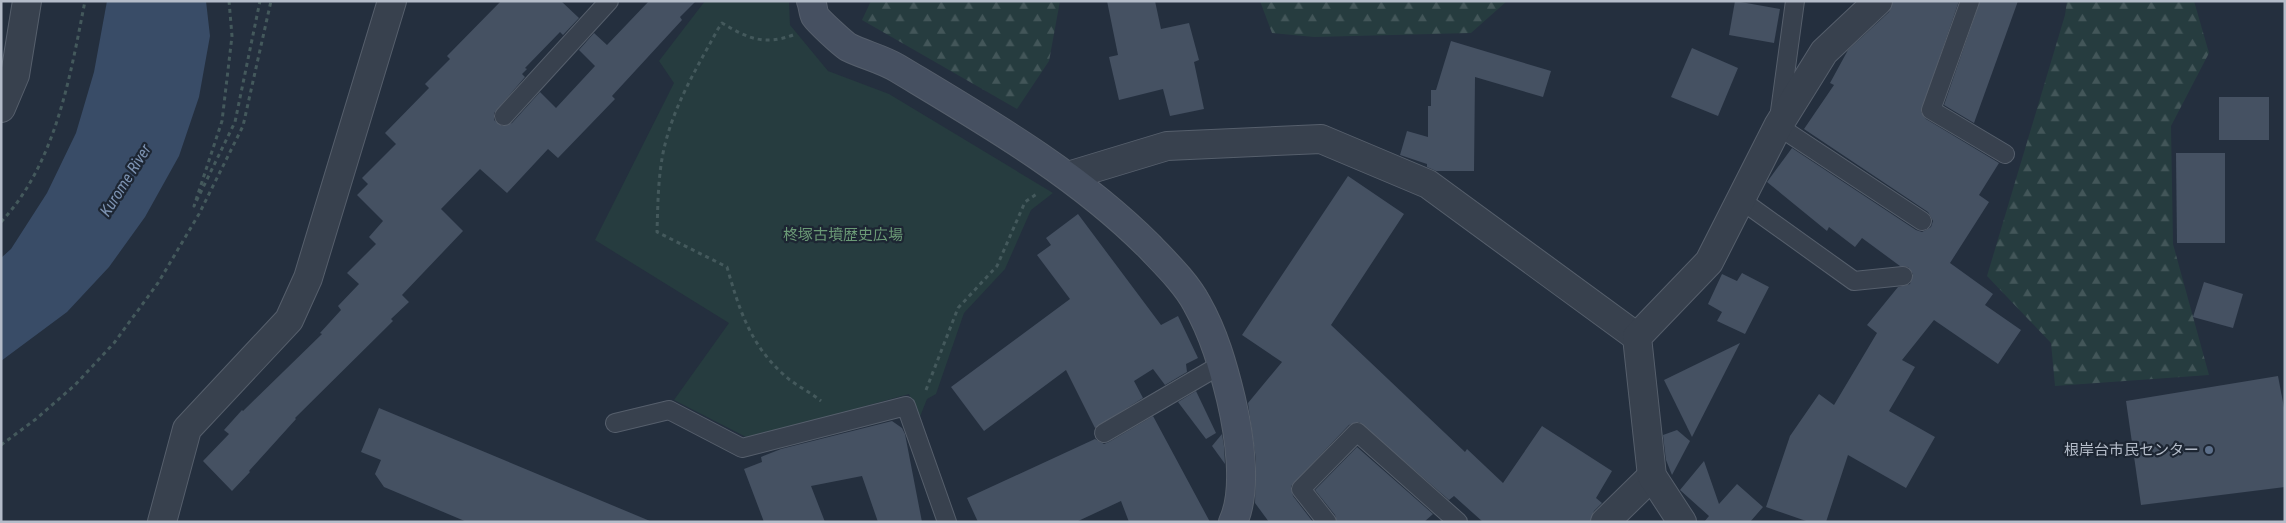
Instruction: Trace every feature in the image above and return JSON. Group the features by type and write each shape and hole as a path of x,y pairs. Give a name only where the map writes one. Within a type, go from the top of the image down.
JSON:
{"street":[{"path":"1,108 8,66 27,1"},
{"path":"162,522 187,429 289,320 308,278 392,1"},
{"path":"811,1 816,16 847,46 894,66 1068,176 1119,216 1164,261 1196,302 1214,339 1222,364 1234,415 1241,461 1238,511 1233,522"},
{"path":"1638,338 1709,262 1778,126 1824,52 1878,1"},
{"path":"1068,176 1167,146 1321,139 1428,184 1638,338 1652,476 1682,522"},
{"path":"1605,522 1652,476"}],"lane":[{"path":"504,116 609,1"},
{"path":"1795,1 1778,126 1922,221"},
{"path":"1970,1 1931,110 2006,154"},
{"path":"1740,200 1854,281 1903,276"},
{"path":"1104,434 1222,364"},
{"path":"615,423 669,410 742,448 906,406 947,522"},
{"path":"1327,522 1301,489 1357,432 1458,522"}],"path":[{"path":"1,222 10,212 34,174 58,122 85,1"},
{"path":"229,1 232,36 222,121 194,206 235,122 260,1"},
{"path":"1,445 75,386 114,343 158,283 199,214 243,126 271,1"},
{"path":"797,33 767,41 743,36 722,23 685,88 667,137 660,174 657,232 727,267 741,312 753,340 784,375 825,404 830,424"},
{"path":"925,390 958,308 997,266 1025,202"}],"green space":[{"name":"柊塚古墳歴史広場","path":"705,1 789,1 790,25 828,71 889,94 1053,193 1031,210 1005,269 964,313 936,394 927,399 919,419 909,394 746,437 674,400 729,323 595,240 674,83 659,61"},
{"path":"871,1 1060,1 1049,61 1017,109 862,20"},
{"path":"1260,1 1507,1 1471,33 1314,37 1272,33"},
{"path":"2067,1 2194,1 2209,53 2171,126 2173,244 2209,375 2055,386 2051,343 1987,276 2065,15"}],"water":[{"name":"Kurome River","path":"107,1 206,1 210,36 199,97 179,156 145,217 109,267 67,312 1,361 1,258 11,249 47,193 76,133 94,72"}],"building":[{"path":"501,1 561,1 579,18 563,35 560,32 525,68 527,69 522,74 525,77 494,113 494,120 502,126 512,123 540,92 556,108 595,66 579,50 594,33 607,45 649,1 696,1 680,17 682,20 612,96 615,99 558,158 548,149 507,193 480,169 441,209 463,231 402,295 409,302 391,319 393,321 295,418 232,491 203,461 229,434 224,430 242,410 322,334 320,333 341,310 338,306 359,284 347,273 376,244 369,237 383,221 357,195 368,184 362,178 396,144 385,133 429,88 425,84 450,59 447,56"},
{"path":"1107,1 1155,1 1161,29 1189,23 1199,60 1194,62 1204,109 1170,116 1163,89 1119,100 1109,57 1118,55"},
{"path":"1735,1 1780,9 1774,43 1729,35"},
{"path":"1893,1 1959,1 1921,112 1926,119 1999,163 1979,195 1989,202 1950,263 1993,294 1985,305 2021,330 1998,364 1934,320 1902,360 1915,367 1889,411 1935,437 1906,488 1848,455 1826,522 1809,522 1766,507 1790,436 1819,394 1834,405 1877,333 1867,325 1898,287 1910,284 1913,274 1908,267 1900,266 1862,238 1855,247 1829,227 1827,231 1767,182 1792,148 1916,230 1922,232 1931,227 1933,221 1928,212 1804,129 1834,85 1830,83 1848,50 1889,12"},
{"path":"1980,1 2018,1 1974,123 1944,105"},
{"path":"1451,41 1551,71 1543,97 1475,77 1474,171 1436,171 1427,167 1427,164 1400,155 1407,131 1428,137 1428,106 1431,106 1431,90 1436,90"},
{"path":"1692,48 1738,68 1718,116 1671,97"},
{"path":"2219,97 2269,97 2269,140 2219,140"},
{"path":"2176,153 2225,153 2225,243 2177,243"},
{"path":"1348,176 1404,214 1331,325 1465,452 1467,449 1503,483 1542,426 1612,471 1596,498 1602,503 1594,511 1590,522 1483,522 1454,496 1449,500 1359,422 1349,425 1291,486 1293,496 1313,522 1269,522 1255,503 1256,460 1248,403 1282,362 1242,335"},
{"path":"1078,214 1161,325 1178,316 1198,358 1186,364 1187,372 1165,385 1153,369 1134,381 1143,398 1095,428 1066,370 984,431 951,387 1070,299 1037,255 1051,245 1046,238"},
{"path":"1742,273 1769,287 1745,334 1717,321 1722,312 1708,304 1722,274 1737,281"},
{"path":"2204,282 2243,294 2233,328 2193,317"},
{"path":"1740,343 1692,437 1664,380"},
{"name":"根岸台市民センター","path":"2278,376 2285,413 2285,487 2141,505 2126,401"},
{"path":"1196,391 1216,433 1206,439 1178,402"},
{"path":"379,408 650,522 467,522 384,487 375,474 381,460 361,452"},
{"path":"1153,416 1210,522 1129,522 1121,501 1076,522 978,522 967,498 1095,439 1104,444 1109,442"},
{"path":"892,421 902,428 905,434 922,522 878,522 862,476 811,486 825,522 764,522 744,469 762,462 761,457 781,449"},
{"path":"1677,430 1690,441 1672,475 1666,460 1663,435"},
{"path":"1222,434 1224,446 1225,464 1212,446"},
{"path":"1357,447 1433,514 1424,522 1337,522 1335,515 1315,490"},
{"path":"1704,461 1719,504 1737,484 1763,507 1750,522 1704,522 1709,516 1680,490"}],"place":[{"name":"根岸台市民センター","path":"2209,450"}]}
